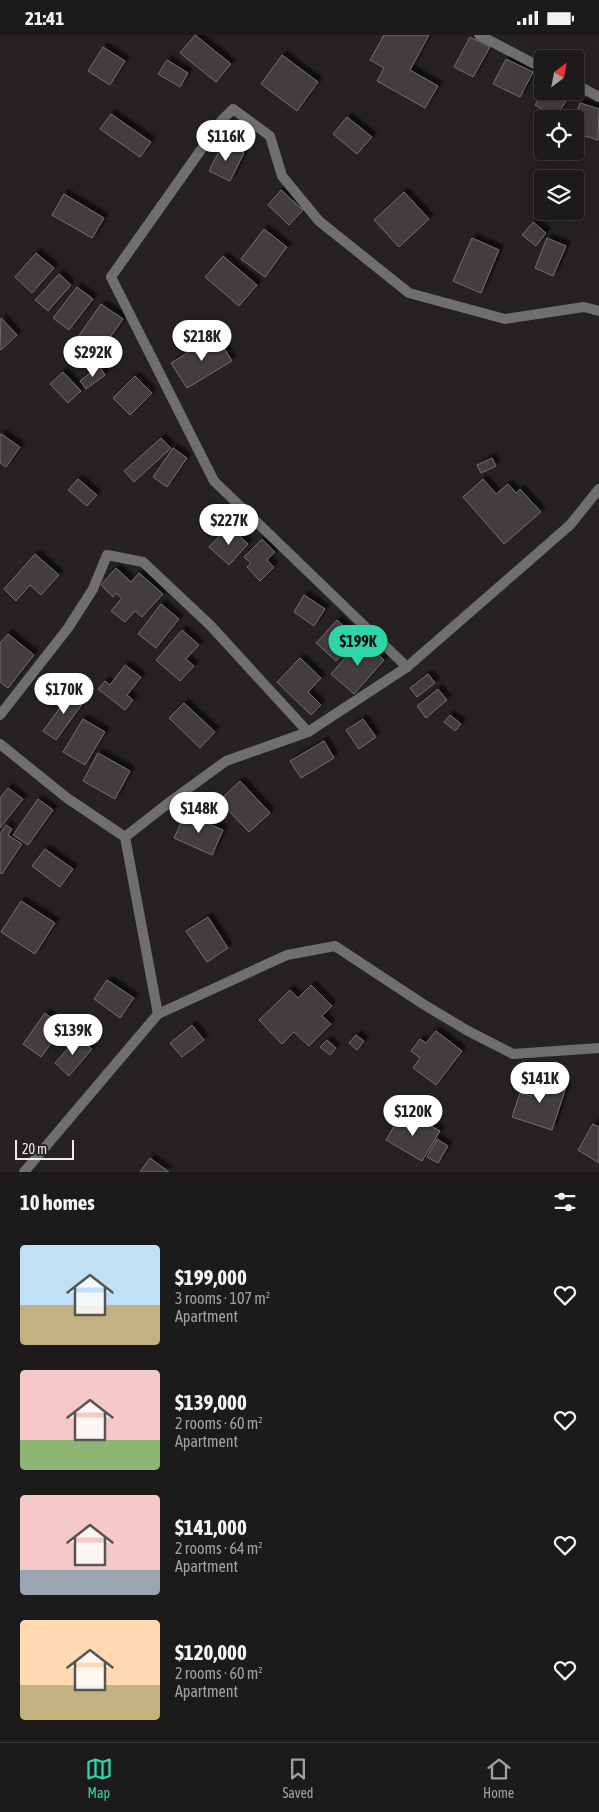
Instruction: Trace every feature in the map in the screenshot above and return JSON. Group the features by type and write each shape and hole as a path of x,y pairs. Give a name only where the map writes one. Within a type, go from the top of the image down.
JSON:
{"street":[{"path":"479,35 534,64"},
{"path":"584,89 599,97"},
{"path":"407,667 214,481 111,277 222,119 233,109 270,136 282,176 319,221 409,293 505,319 584,307 599,311"},
{"path":"125,837 170,801 226,761 308,732 407,667 570,525 599,489"},
{"path":"0,715 68,628 93,589 107,555 143,562 210,625 308,732"},
{"path":"0,744 67,798 125,837 158,1013"},
{"path":"24,1172 158,1013 287,955 336,946 422,1004 468,1031 513,1054 599,1048"}],"building":[{"path":"195,35 231,64 216,82 180,53"},
{"path":"384,35 429,35 410,70 438,86 425,108 377,81 384,68 370,60"},
{"path":"470,37 490,47 473,77 454,67"},
{"path":"103,47 125,61 110,85 88,71"},
{"path":"282,55 318,82 297,111 261,84"},
{"path":"506,59 533,72 520,97 493,84"},
{"path":"167,60 188,73 180,87 158,74"},
{"path":"538,100 567,100 560,110 544,110 535,105"},
{"path":"580,103 599,109 598,140 584,136 584,110 578,110"},
{"path":"111,114 151,142 140,157 100,129"},
{"path":"347,117 372,137 357,154 333,134"},
{"path":"223,143 244,153 230,181 209,171"},
{"path":"281,190 303,210 289,225 268,205"},
{"path":"404,192 429,219 399,247 374,220"},
{"path":"64,194 104,218 92,238 52,215"},
{"path":"533,222 546,233 536,246 522,235"},
{"path":"264,229 287,247 265,277 241,259"},
{"path":"472,238 499,250 481,293 453,281"},
{"path":"547,238 566,246 553,276 535,268"},
{"path":"36,253 54,268 32,293 15,277"},
{"path":"223,256 257,285 239,306 205,277"},
{"path":"59,274 71,285 48,311 35,300"},
{"path":"77,287 93,299 69,330 53,318"},
{"path":"101,304 123,319 100,352 78,337"},
{"path":"1,318 17,335 1,350 0,349"},
{"path":"216,335 232,361 187,388 171,363"},
{"path":"99,366 105,375 86,389 80,381"},
{"path":"63,372 81,391 68,403 50,384"},
{"path":"135,376 152,393 130,415 113,398"},
{"path":"1,434 20,447 6,467 0,463"},
{"path":"161,438 171,448 134,482 124,471"},
{"path":"173,448 187,458 167,487 153,477"},
{"path":"492,458 496,466 481,473 477,465"},
{"path":"78,479 97,495 87,506 68,490"},
{"path":"483,479 496,494 508,484 516,493 520,489 541,512 504,544 463,497"},
{"path":"229,526 248,544 229,565 209,547"},
{"path":"262,539 275,552 267,560 274,567 260,581 247,567 251,563 244,557"},
{"path":"35,554 59,575 41,595 30,585 16,601 4,589"},
{"path":"116,568 131,582 139,573 163,594 142,617 135,611 125,622 111,611 122,598 116,593 113,597 101,585"},
{"path":"304,595 325,609 314,626 294,612"},
{"path":"161,604 179,619 156,648 138,634"},
{"path":"337,620 357,639 336,661 316,643"},
{"path":"182,630 199,645 186,659 194,666 180,681 156,660"},
{"path":"8,634 34,655 8,688 0,682 0,643"},
{"path":"361,640 384,660 354,694 331,674"},
{"path":"300,658 321,678 308,692 321,705 311,715 277,682"},
{"path":"125,665 141,677 127,695 133,700 125,710 98,689 105,681 110,685"},
{"path":"428,674 435,683 417,697 410,688"},
{"path":"438,689 447,700 426,718 417,706"},
{"path":"73,690 86,699 56,740 43,731"},
{"path":"184,703 215,732 200,748 169,718"},
{"path":"450,715 461,724 455,731 444,722"},
{"path":"83,719 105,732 85,765 63,752"},
{"path":"363,719 376,737 359,749 346,730"},
{"path":"324,741 334,758 301,778 290,761"},
{"path":"98,753 130,771 115,799 83,781"},
{"path":"240,781 270,813 249,832 219,801"},
{"path":"8,788 23,799 0,828 0,798"},
{"path":"38,799 53,810 28,845 13,835"},
{"path":"185,814 223,830 212,855 174,838"},
{"path":"6,825 12,829 8,835 22,844 2,874 0,873 0,834"},
{"path":"45,849 73,869 60,887 32,866"},
{"path":"21,901 55,923 35,954 1,932"},
{"path":"208,917 228,948 207,962 186,931"},
{"path":"107,980 134,998 120,1018 94,999"},
{"path":"311,985 332,1006 322,1016 331,1024 309,1046 294,1032 282,1044 259,1020 290,990 298,998"},
{"path":"45,1013 63,1027 41,1057 23,1044"},
{"path":"192,1025 204,1040 182,1057 170,1043"},
{"path":"436,1031 462,1051 436,1085 413,1068 420,1058 411,1051 420,1039 426,1043"},
{"path":"356,1035 364,1041 357,1050 349,1043"},
{"path":"78,1037 92,1049 69,1076 55,1063"},
{"path":"327,1040 336,1048 330,1055 320,1047"},
{"path":"538,1078 566,1087 552,1130 512,1117 520,1093 531,1096"},
{"path":"401,1114 414,1122 417,1118 440,1131 422,1161 386,1140"},
{"path":"593,1124 599,1127 599,1163 578,1150"},
{"path":"437,1139 448,1146 438,1163 427,1157"},
{"path":"150,1158 169,1172 140,1172"}]}
